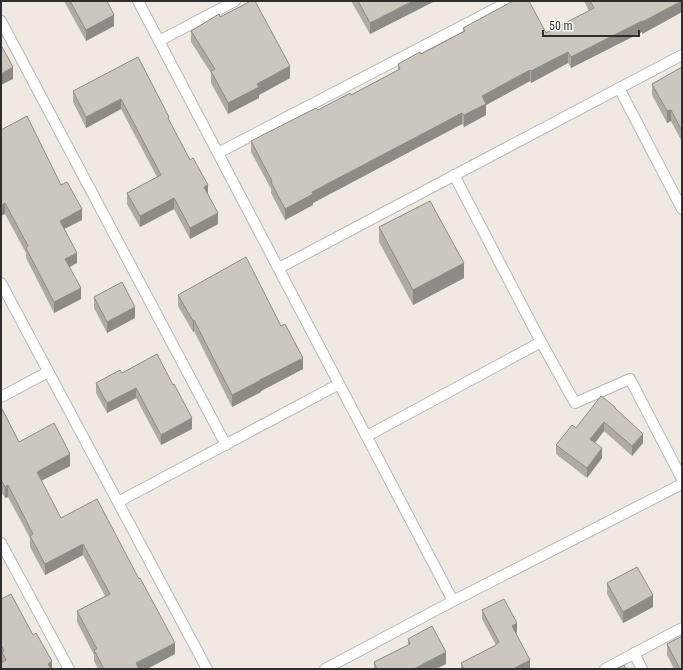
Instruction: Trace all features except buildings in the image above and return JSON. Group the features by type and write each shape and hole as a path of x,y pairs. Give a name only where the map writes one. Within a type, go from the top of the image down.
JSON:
{"street":[{"path":"138,1 453,600"},
{"path":"159,41 235,1"},
{"path":"218,153 510,1"},
{"path":"1,21 226,445"},
{"path":"279,268 682,55"},
{"path":"619,88 681,203"},
{"path":"454,175 541,342 575,403 630,379 682,479"},
{"path":"1,283 207,669"},
{"path":"367,436 541,342"},
{"path":"1,397 48,372"},
{"path":"118,502 339,384"},
{"path":"331,668 453,600 682,484"},
{"path":"1,543 69,669"},
{"path":"605,669 682,628"},
{"path":"634,653 642,669"}]}
